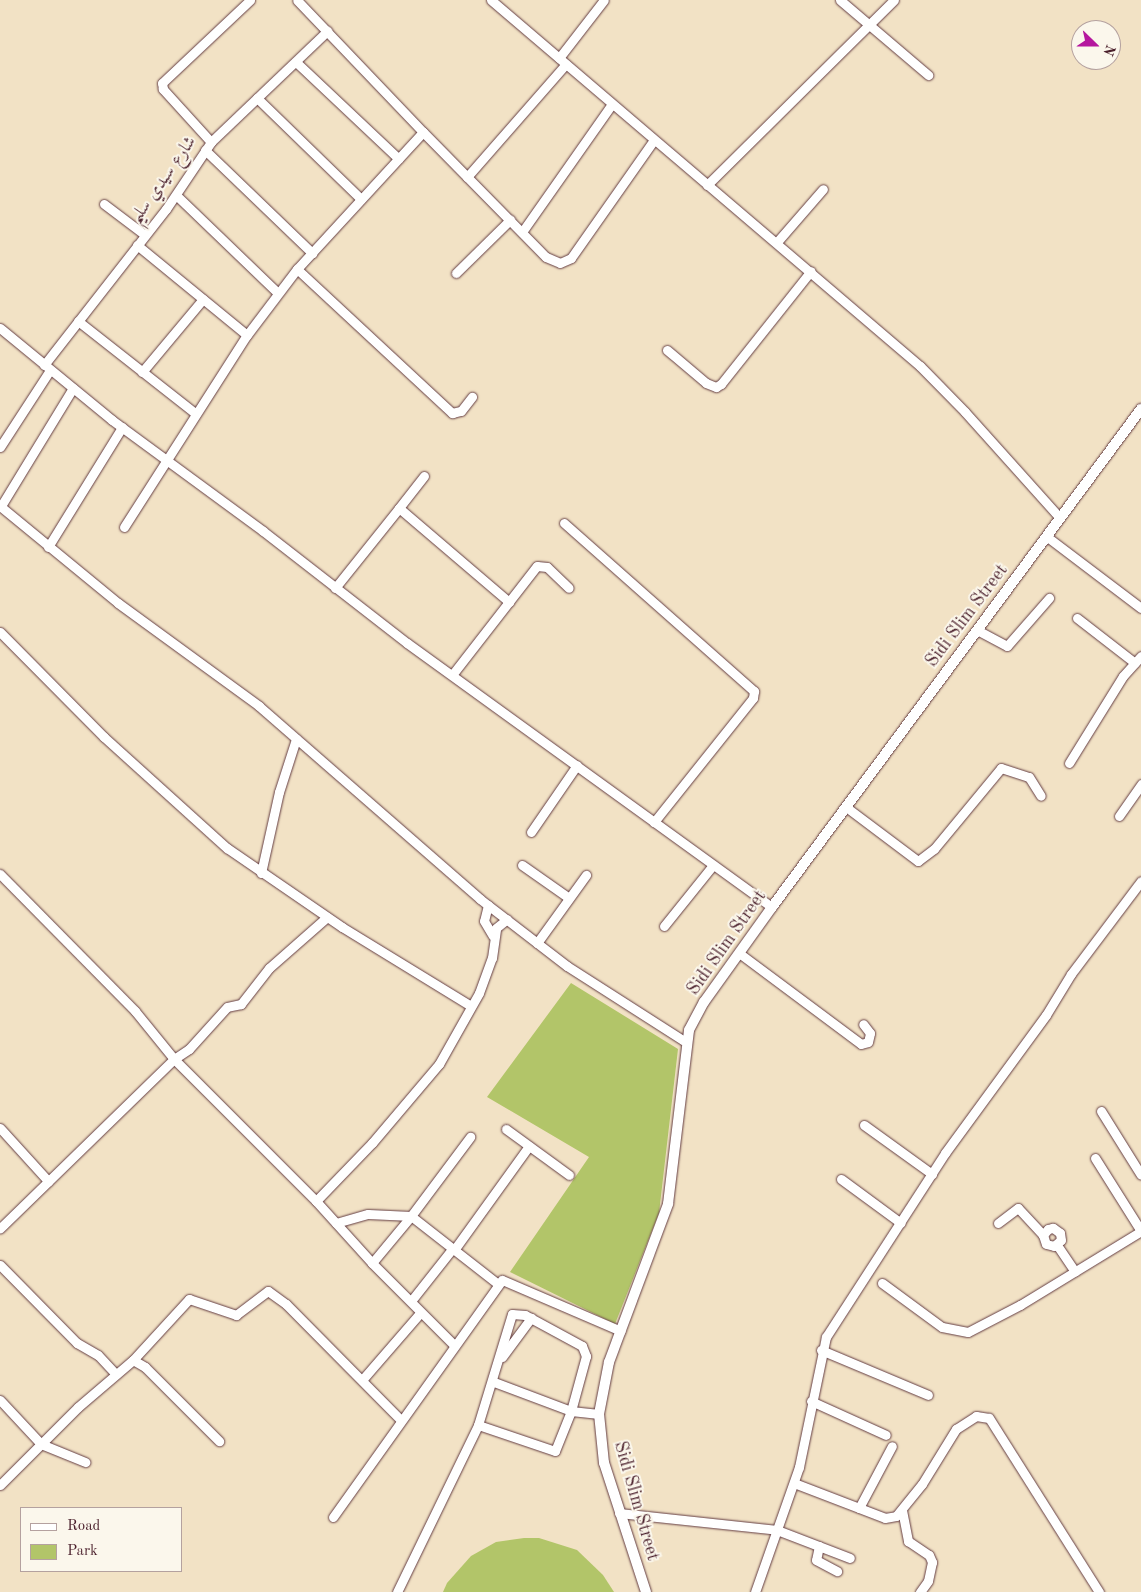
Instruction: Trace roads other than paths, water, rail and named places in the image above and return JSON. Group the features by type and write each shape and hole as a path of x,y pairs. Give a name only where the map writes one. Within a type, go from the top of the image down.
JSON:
{"main road":[{"name":"Sidi Slim Street","path":"646,1592 604,1463 599,1414 604,1378 668,1204 686,1042 704,1002 772,907 1141,409"}],"street":[{"path":"211,142 163,89 162,83 250,0"},
{"path":"298,0 423,132 546,257 554,262 566,262 654,140"},
{"path":"491,0 707,185 811,271 920,366 965,412 1060,518"},
{"path":"468,177 563,61 604,0"},
{"path":"840,0 928,75"},
{"path":"707,185 894,0"},
{"name":"شارع سيدي سليم","path":"0,447 47,367 78,321 176,195 211,142 327,31"},
{"path":"296,62 398,159"},
{"path":"257,98 361,200"},
{"path":"522,232 612,104"},
{"path":"124,526 247,335 278,294 297,269 423,132"},
{"path":"205,150 312,253"},
{"path":"776,242 823,189"},
{"path":"176,195 278,294"},
{"path":"104,204 145,235"},
{"path":"456,273 510,220"},
{"path":"137,245 247,335"},
{"path":"297,269 452,413 461,411 472,397"},
{"path":"667,350 706,383 716,387 721,384 811,271"},
{"path":"142,372 203,299"},
{"path":"78,321 196,414"},
{"path":"0,328 122,427 452,676 772,907"},
{"path":"73,388 47,436 21,470 0,506 124,608 231,684 296,739 416,847 488,905 567,966 686,1042"},
{"path":"48,546 122,427"},
{"path":"335,588 424,476"},
{"path":"399,508 509,602"},
{"path":"564,523 754,691 753,698 654,822"},
{"path":"1046,536 1141,608"},
{"path":"452,676 538,565 547,567 568,588"},
{"path":"977,630 1007,646 1049,598"},
{"path":"1069,763 1123,676 1138,659 1077,618"},
{"path":"0,632 104,737 227,848 327,917 472,1006"},
{"path":"261,873 280,792 296,739"},
{"path":"531,832 577,765"},
{"path":"846,807 918,861 934,849 1001,768 1029,777 1041,796"},
{"path":"1119,816 1141,784"},
{"path":"522,865 569,898"},
{"path":"664,926 713,865"},
{"path":"0,874 135,1011 174,1059 316,1201 372,1263 454,1345"},
{"path":"537,943 586,875"},
{"path":"754,1592 794,1483 821,1350 833,1325 932,1174 1046,1015 1071,974 1141,881"},
{"path":"488,905 484,921 493,936"},
{"path":"0,1228 174,1059 189,1049 227,1008 240,1004 269,968 327,917"},
{"path":"316,1201 372,1143 429,1078 472,1006 489,968 493,936 500,923 507,919"},
{"path":"739,953 861,1044 868,1042 870,1033 863,1024"},
{"path":"1101,1111 1141,1175"},
{"path":"864,1125 932,1174"},
{"path":"0,1128 48,1181"},
{"path":"506,1129 569,1175"},
{"path":"372,1263 411,1216 470,1137"},
{"path":"411,1301 453,1250 529,1146"},
{"path":"882,1283 942,1328 968,1332 1075,1272 1141,1231 1095,1158"},
{"path":"841,1179 901,1223"},
{"path":"998,1223 1018,1208 1043,1235 1046,1244 1057,1245"},
{"path":"336,1223 368,1214 411,1216 498,1284"},
{"path":"1043,1235 1048,1229 1057,1230 1061,1238 1057,1245"},
{"path":"1057,1245 1075,1272"},
{"path":"0,1265 77,1344 98,1355 116,1374"},
{"path":"333,1516 400,1419 498,1284 507,1280 621,1331"},
{"path":"0,1486 41,1444 133,1360 189,1299 236,1315 268,1291 286,1304 400,1419"},
{"path":"362,1380 420,1313"},
{"path":"397,1592 478,1424 494,1382 507,1321 512,1314 531,1318 582,1346 585,1351 571,1411 559,1448 552,1452 478,1424"},
{"path":"500,1359 531,1318"},
{"path":"821,1350 928,1396"},
{"path":"133,1360 145,1367 219,1441"},
{"path":"494,1382 571,1411 599,1414"},
{"path":"0,1400 41,1444 85,1462"},
{"path":"811,1401 886,1435"},
{"path":"794,1483 885,1518 896,1516 902,1510 956,1429 976,1416 989,1418 1099,1592"},
{"path":"859,1508 892,1446"},
{"path":"902,1510 908,1541 929,1555 932,1562 928,1581 920,1592"},
{"path":"619,1513 777,1530 850,1558"},
{"path":"819,1546 816,1560 837,1571"}]}
